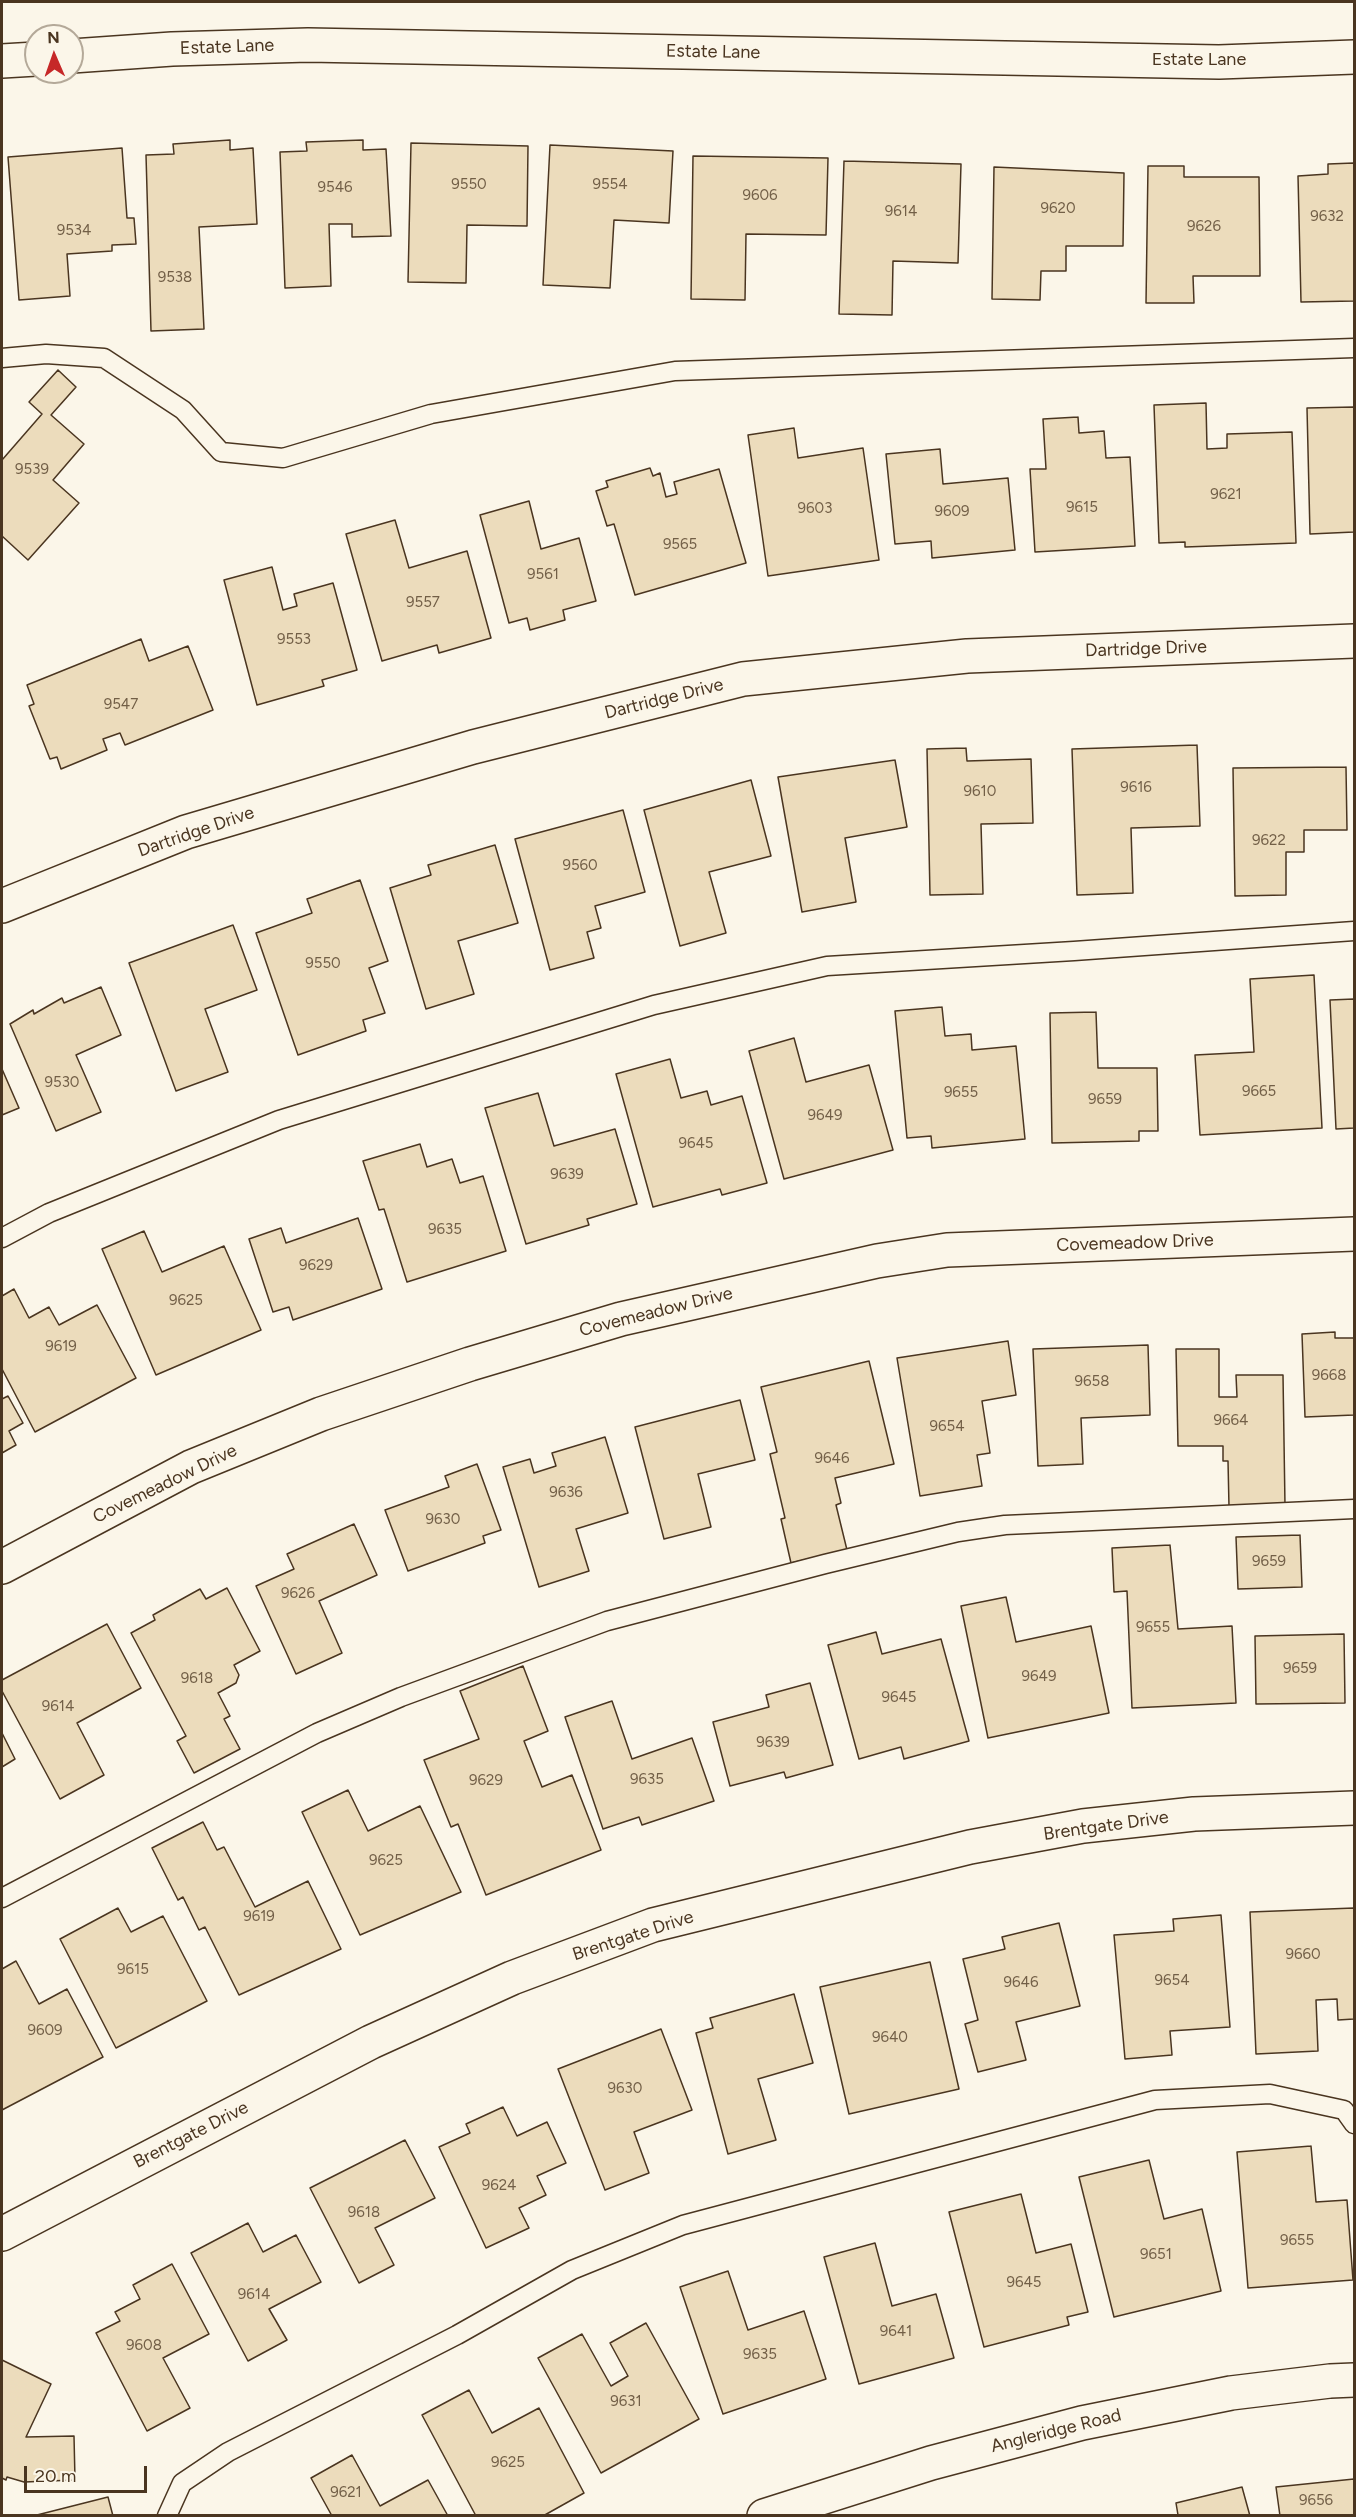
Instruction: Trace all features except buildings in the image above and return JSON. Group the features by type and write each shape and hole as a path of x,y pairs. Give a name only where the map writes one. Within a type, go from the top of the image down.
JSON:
{"street":[{"name":"Estate Lane","path":"84,55 172,49 320,45 1219,62 1354,57"},
{"path":"2,61 24,60"},
{"name":"Dartridge Drive","path":"2,906 186,832 473,747 743,679 967,656 1354,641"},
{"name":"Covemeadow Drive","path":"2,1567 191,1467 321,1414 470,1364 621,1319 877,1260 947,1250 1354,1234"},
{"name":"Brentgate Drive","path":"2,2234 371,2042 512,1978 652,1925 970,1847 1083,1826 1194,1814 1354,1808"},
{"name":"Angleridge Road","path":"764,2516 932,2463 1082,2423 1231,2393 1354,2380"}],"lane":[{"path":"2,358 46,354 104,358 183,410 221,452 283,458 431,414 675,371 1354,348"},
{"path":"2,1239 49,1213 279,1120 654,1005 827,966 1354,931"},
{"path":"2,1898 317,1733 400,1697 607,1621 958,1532 1005,1525 1354,1509"},
{"path":"167,2516 182,2483 228,2452 457,2334 572,2270 683,2225 1155,2100 1269,2094 1344,2110 1354,2124"}]}
